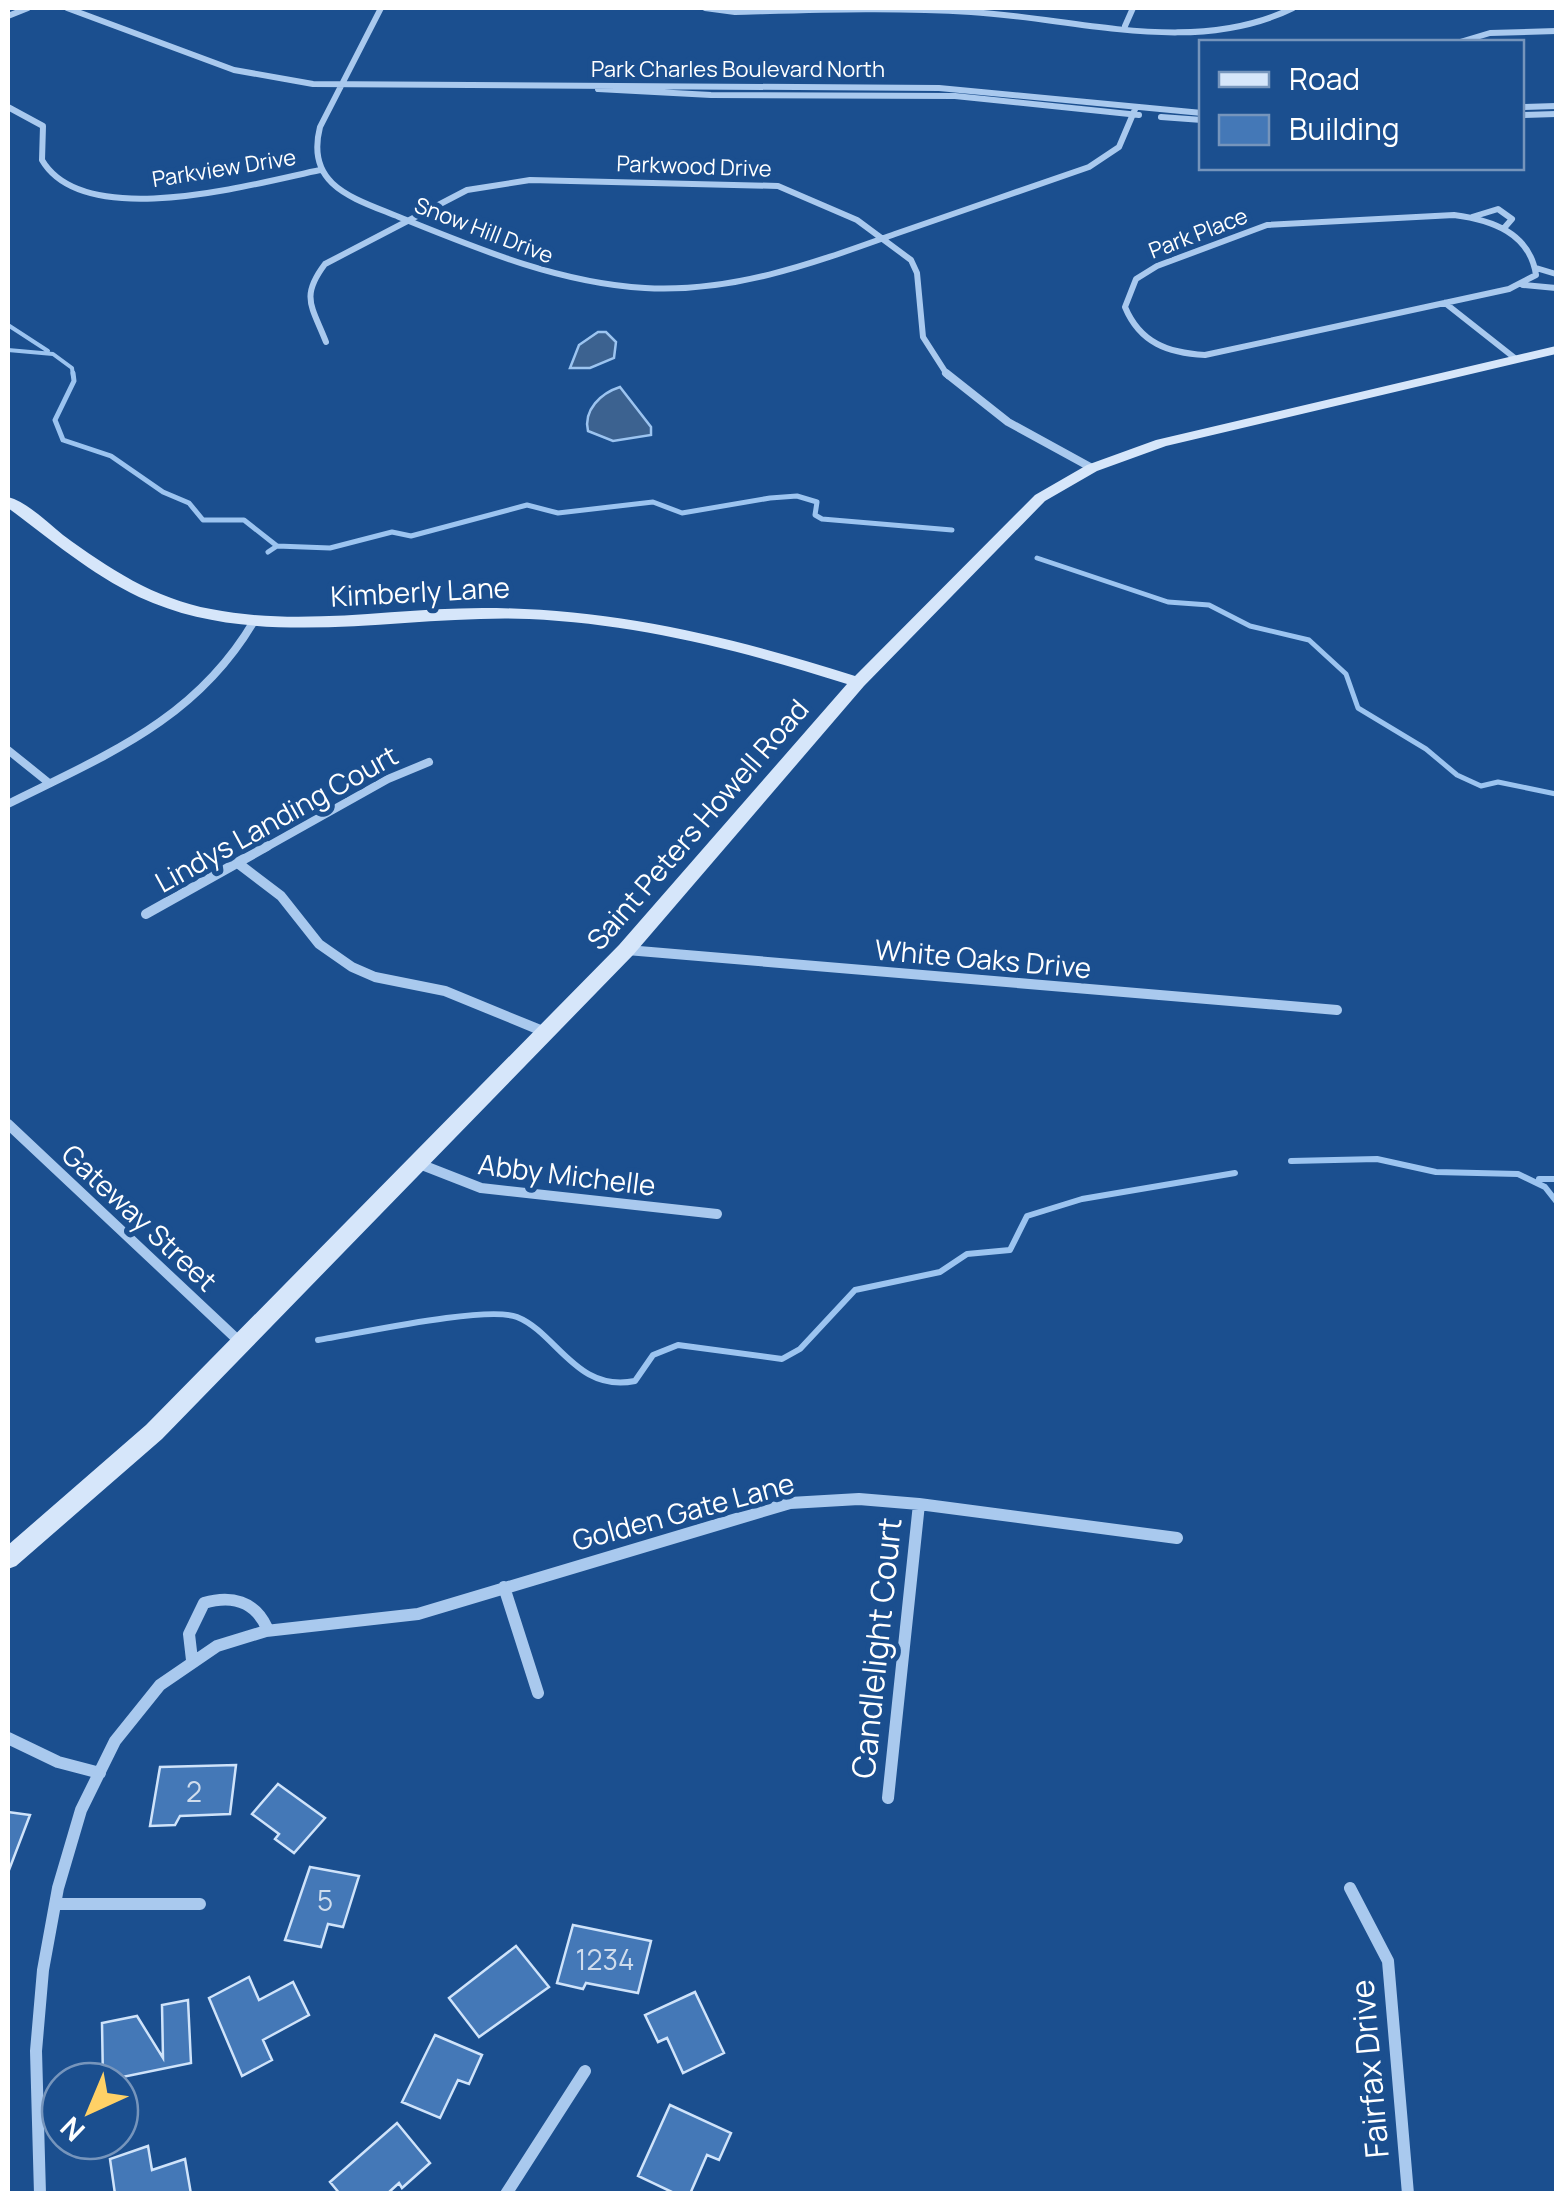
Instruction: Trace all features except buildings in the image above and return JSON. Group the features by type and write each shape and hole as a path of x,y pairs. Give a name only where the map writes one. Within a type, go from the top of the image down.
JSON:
{"main road":[{"name":"Saint Peters Howell Road","path":"8,1559 122,1462 626,950 858,682 1040,498 1092,468 1161,443 1556,350"},
{"name":"Kimberly Lane","path":"8,502 146,594 196,611 254,622 322,623 484,613 602,620 731,642 858,682"}],"street":[{"path":"8,16 28,8"},
{"name":"Park Charles Boulevard North","path":"67,8 234,70 341,86 475,82 672,95 899,91 1199,116"},
{"path":"320,170 314,139 381,8"},
{"path":"705,8 735,12 974,10 1125,26 1234,29 1272,19 1293,8"},
{"path":"1125,26 1133,8"},
{"path":"1467,40 1490,33 1556,31"},
{"name":"Parkview Drive","path":"8,107 43,126 42,161 54,177 95,194 176,196 320,170"},
{"path":"1524,107 1556,110"},
{"path":"1524,115 1556,110"},
{"name":"Snow Hill Drive","path":"320,170 353,197 536,271 636,288 733,284 884,239 1089,167 1119,147 1135,111"},
{"name":"Parkwood Drive","path":"326,342 309,305 310,284 316,275 346,251 466,190 506,182 757,184 811,195 913,261 918,320 934,358 948,376 985,407 1092,468"},
{"name":"Park Place","path":"1472,217 1488,208 1506,211 1512,218 1506,228"},
{"name":"Park Place","path":"1536,268 1506,228 1472,217 1298,220 1267,226 1158,266 1129,288 1125,308 1134,327 1152,343 1176,353 1205,355 1522,284 1556,288"},
{"path":"1522,284 1536,276 1536,268 1556,274"},
{"path":"1445,302 1516,359"},
{"path":"8,804 188,706 225,672 254,622"},
{"path":"8,750 48,783"},
{"name":"Lindys Landing Court","path":"146,914 388,779 429,762"},
{"path":"239,864 281,896 319,944 352,966 375,977 445,991 545,1032"},
{"name":"White Oaks Drive","path":"626,950 1338,1010"},
{"name":"Gateway Street","path":"8,1124 241,1342"},
{"name":"Abby Michelle","path":"416,1163 481,1188 717,1214"},
{"name":"Golden Gate Lane","path":"40,2194 33,2063 41,1971 55,1904 100,1773 139,1704 192,1660 267,1628 388,1621 764,1508 859,1498 1177,1538"},
{"name":"Candlelight Court","path":"888,1798 919,1504"},
{"path":"504,1588 538,1693"},
{"path":"192,1660 189,1634 204,1603 223,1595 237,1599 263,1617 267,1628"},
{"path":"8,1738 58,1762 100,1773"},
{"name":"Fairfax Drive","path":"1350,1888 1388,1962 1408,2194"},
{"path":"55,1904 200,1904"},
{"path":"506,2194 585,2071"}],"water":[{"path":"598,332 606,332 616,342 614,358 590,368 570,368 579,345"},
{"path":"620,387 651,427 651,435 613,441 588,431 588,416 595,403"}],"waterway":[{"path":"8,325 48,351"},
{"path":"8,350 53,354 72,368 73,376"},
{"path":"73,373 74,381 55,420 63,440 111,456 163,492 189,503 203,520 244,520 277,546"},
{"path":"277,546 330,548 392,532 411,536 527,505 558,513 653,502 682,513 797,496 817,502 815,515 822,519 952,530"},
{"path":"268,552 277,546"},
{"path":"1037,558 1168,602 1209,605 1250,626 1309,640 1346,674 1358,708 1426,749 1457,775 1481,786 1498,782 1556,794"},
{"path":"1291,1161 1377,1159 1436,1172 1518,1174 1545,1187 1556,1201"},
{"path":"318,1340 451,1317 501,1314 531,1325 582,1370 615,1382 635,1381 653,1355 678,1345 782,1359 800,1349 855,1290 940,1272 967,1254 1010,1250 1027,1216 1082,1199 1235,1173"},
{"path":"1539,1179 1556,1179"}]}
